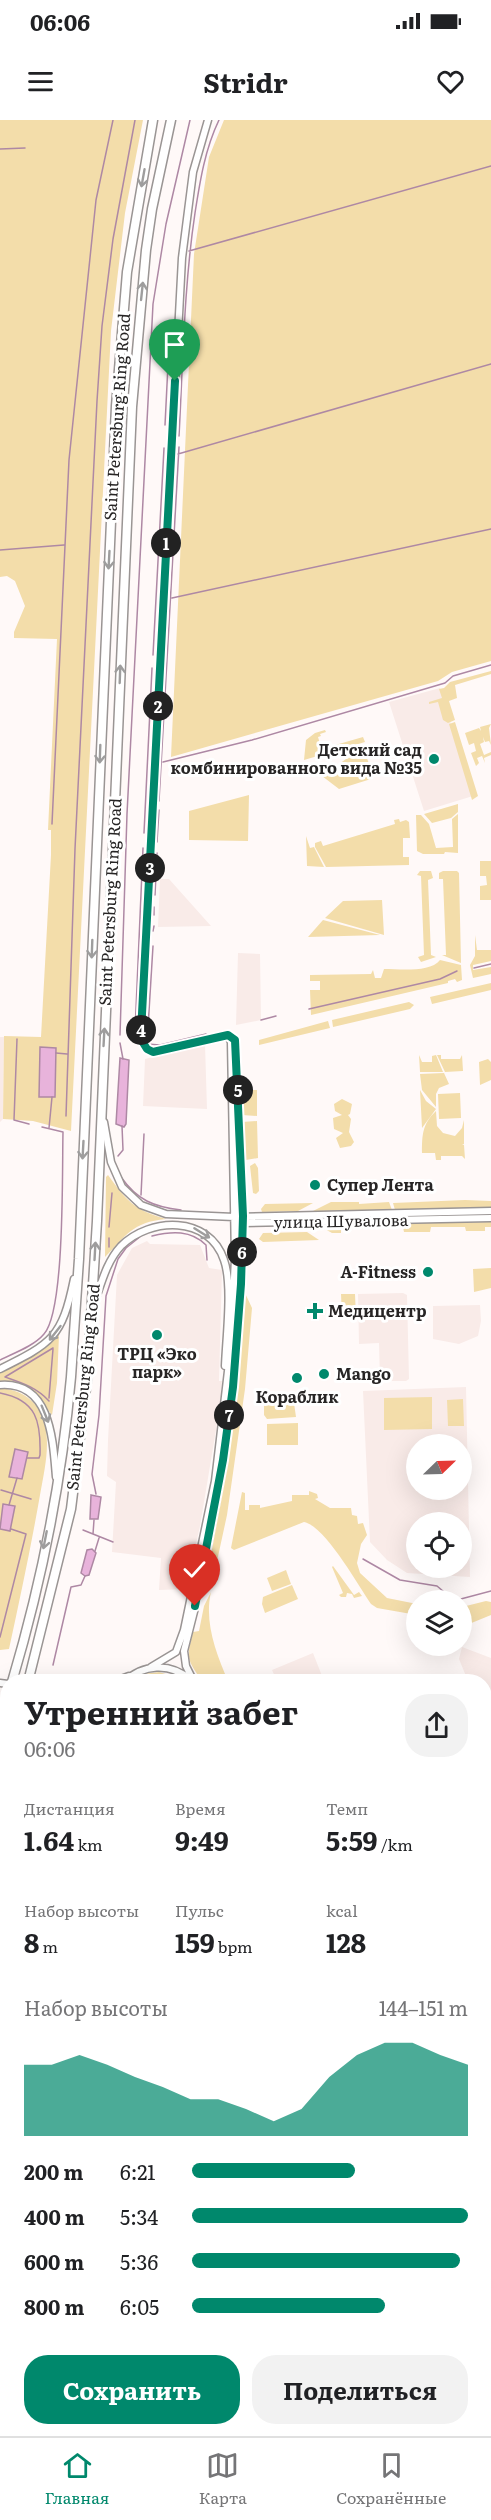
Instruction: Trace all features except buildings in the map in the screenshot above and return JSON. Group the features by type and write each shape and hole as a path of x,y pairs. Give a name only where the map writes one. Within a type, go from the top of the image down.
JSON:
{"highway":[{"name":"Saint Petersburg Ring Road","path":"14,1674 56,1483 71,1378 79,1259 116,406 128,272 153,120"},
{"name":"Saint Petersburg Ring Road","path":"30,1674 71,1509 87,1380 93,1310 132,407 146,250 163,153 173,120"}],"street":[{"path":"135,1674 176,1652 186,1631 213,1520 228,1429 241,1284 243,1220 235,1040 228,1035 153,1052 147,1049 142,1041 141,1033 182,258 193,172 207,120"},
{"path":"190,1674 184,1658 186,1631 215,1481 230,1354 235,1282 231,1166 231,1042 228,1035"},
{"name":"улица Шувалова","path":"102,1095 111,1162 118,1180 134,1200 151,1210 166,1214 234,1217 243,1220 491,1218"},
{"name":"улица Шувалова","path":"243,1220 491,1211"},
{"path":"93,1310 111,1260 119,1248 136,1234 158,1226 181,1225 198,1230 207,1236 215,1243 224,1258 227,1275 224,1400"},
{"path":"0,1369 32,1354 54,1336 66,1312 79,1259"},
{"path":"0,1385 28,1391 43,1406 51,1433 56,1483"},
{"path":"151,1667 171,1669 179,1674"}],"shaded area":[{"path":"0,120 143,120 125,213 111,331 71,1131 33,1121 3,1119 4,1036 41,1037 51,855 51,830 48,830 57,639 14,638 14,632 25,606 15,581 7,576 0,577"},
{"path":"224,120 491,120 491,661 452,672 438,681 171,757 194,254 209,157"},
{"path":"491,671 491,674 455,685 457,698 449,701 455,720 448,723 443,720 438,702 429,704 429,702 442,698 439,689 444,688 450,682"},
{"name":"Детский сад комбинированного вида №35","path":"440,688 473,796 424,811 389,702"},
{"path":"455,722 478,796 472,800 449,724"},
{"path":"491,724 489,728 491,745 489,741 485,742 483,737 484,742 480,744 484,755 491,752 491,755 484,758 485,763 482,756 477,758 479,763 476,766 471,753 476,751 474,743 469,745 465,733 479,728 481,731 480,727"},
{"path":"325,730 326,732 318,737 321,747 325,748 363,737 365,742 304,760 306,740 315,733"},
{"path":"363,747 373,775 371,779 339,789 322,776"},
{"path":"249,795 248,841 189,840 189,811"},
{"path":"458,804 458,812 451,818 432,823 424,814"},
{"path":"458,814 458,853 423,854 417,851 416,815 421,815 429,824 436,848 453,847 452,819"},
{"path":"399,819 400,822 406,820 409,822 410,838 403,838 403,857 409,857 409,865 326,867 315,847 315,843 321,841 323,846 395,824 394,820"},
{"path":"306,836 310,848 314,847 324,867 307,866"},
{"path":"480,861 491,861 491,900 480,900 480,886 487,885 486,876 480,876"},
{"path":"420,871 431,871 433,878 428,880 431,955 436,957 421,962 418,957 424,955 421,876 417,875"},
{"path":"443,871 459,873 461,963 442,955 446,955 443,879 439,879 439,873"},
{"path":"160,879 169,879 211,926 158,927"},
{"path":"382,900 384,935 325,918 343,901"},
{"path":"323,920 380,935 308,937"},
{"path":"475,935 477,950 491,950 491,961 473,965 473,970 491,967 491,974 473,978 470,965 475,956"},
{"path":"238,953 260,954 261,1020 236,1025"},
{"path":"440,960 461,965 462,980 457,982 455,979 448,983 311,1015 310,990 320,990 320,981 310,981 310,975 371,974 373,970 375,978 381,978 384,969 422,969"},
{"path":"491,983 491,990 432,1004 430,997"},
{"path":"409,1002 414,1005 410,1009 333,1027 332,1020"},
{"path":"328,1021 330,1028 259,1045 259,1040"},
{"path":"0,1037 4,1037 3,1119 0,1122"},
{"path":"205,1044 207,1109 143,1106 145,1059"},
{"path":"40,1047 56,1048 55,1097 39,1097"},
{"path":"419,1055 422,1062 432,1062 432,1056 436,1055 443,1072 420,1072"},
{"path":"437,1055 441,1055 441,1059 460,1059 462,1055 463,1071 445,1072"},
{"path":"120,1058 129,1060 124,1127 116,1124"},
{"path":"488,1059 491,1062 491,1080 480,1085 479,1062"},
{"path":"444,1073 449,1084 439,1088 436,1094 436,1107 422,1090 420,1074"},
{"path":"243,1090 257,1090 257,1116 242,1115 240,1093"},
{"path":"420,1090 426,1101 436,1109 422,1128"},
{"path":"460,1093 461,1118 439,1119 438,1094"},
{"path":"342,1099 352,1104 348,1115 351,1119 349,1132 354,1142 351,1146 340,1148 336,1138 343,1133 334,1129 333,1118 342,1115 335,1111 334,1104"},
{"path":"436,1111 437,1126 443,1133 455,1136 462,1128 464,1120 464,1144 462,1144 465,1159 462,1156 441,1156 441,1160 436,1160 435,1153 422,1153 424,1130"},
{"path":"257,1121 258,1158 246,1160 241,1137 242,1122"},
{"path":"255,1163 258,1168 259,1191 256,1194 253,1193 250,1166"},
{"path":"108,1175 132,1203 146,1212 166,1219 137,1227 105,1257 106,1177"},
{"path":"491,1201 491,1208 395,1210 393,1203"},
{"path":"331,1202 359,1202 359,1204 389,1202 392,1210 313,1211"},
{"path":"313,1203 298,1211 262,1212 261,1209 265,1204"},
{"path":"491,1222 491,1227 485,1227 485,1231 466,1231 465,1227 431,1227 430,1232 404,1232 402,1223"},
{"path":"399,1224 400,1228 341,1229 341,1233 332,1233 323,1228 352,1225"},
{"path":"307,1232 319,1240 263,1242 259,1239 263,1233"},
{"path":"147,1241 150,1244 200,1245 209,1268 222,1270 220,1406 200,1526 186,1589 159,1590 161,1558 112,1552 116,1482 107,1476 117,1275 132,1248"},
{"path":"491,1268 491,1288 474,1292 473,1269"},
{"path":"245,1293 252,1308 245,1389 227,1515 214,1575 204,1584 227,1453 241,1311"},
{"path":"403,1293 407,1295 409,1379 380,1381 379,1343 359,1344 358,1294"},
{"path":"341,1294 355,1294 356,1317 342,1317"},
{"path":"480,1305 481,1321 478,1336 459,1344 433,1339 433,1306"},
{"path":"59,1335 57,1383 52,1415 42,1402 24,1387 0,1381 0,1372 47,1347"},
{"path":"466,1387 467,1434 406,1434 406,1500 468,1500 469,1512 406,1512 406,1572 387,1560 370,1542 363,1391"},
{"path":"0,1388 22,1394 38,1408 46,1431 47,1449 37,1514 9,1649 0,1650"},
{"path":"432,1397 432,1429 384,1430 384,1398"},
{"path":"463,1399 464,1426 448,1426 447,1400"},
{"path":"267,1403 294,1403 296,1417 267,1419 264,1415 264,1406"},
{"path":"298,1423 298,1445 267,1445 267,1424"},
{"path":"15,1449 28,1452 22,1479 9,1477"},
{"path":"309,1491 317,1494 318,1498 315,1499 330,1508 351,1508 352,1515 357,1516 358,1524 363,1523 367,1535 361,1544 357,1563 360,1573 387,1598 406,1602 406,1613 377,1608 371,1604 331,1545 322,1534 304,1522 234,1550 231,1548 242,1492 245,1493 245,1510 249,1510 249,1505 260,1505 260,1508 292,1501 292,1495 309,1495"},
{"path":"91,1495 101,1497 98,1519 90,1519"},
{"path":"3,1504 15,1506 10,1531 0,1529"},
{"path":"92,1549 96,1553 89,1575 85,1576 81,1573 87,1550"},
{"path":"333,1566 354,1595 359,1592 362,1596 354,1598 352,1594 347,1593 346,1597 339,1595 343,1593"},
{"path":"286,1570 291,1584 272,1591 267,1578"},
{"path":"292,1585 298,1599 265,1613 262,1604 263,1597"},
{"path":"211,1592 210,1626 225,1674 197,1674 189,1658 193,1632 199,1631 204,1606"},
{"path":"491,1602 491,1615 472,1623 472,1604"},
{"path":"472,1651 491,1658 491,1674 465,1674 460,1656 472,1656"},
{"path":"313,1653 321,1674 274,1674 272,1670"}],"waterway":[{"path":"52,824 69,460 96,200 113,120"},
{"path":"66,1116 75,849 102,326 113,239 135,120"},
{"path":"120,1035 127,814 153,304 166,224 190,120"},
{"path":"179,436 184,324 191,241 204,165 219,120"},
{"path":"0,149 25,148"},
{"path":"189,251 491,166"},
{"path":"165,425 170,324"},
{"path":"178,454 491,364"},
{"path":"159,801 179,447"},
{"path":"153,655 164,448"},
{"path":"172,598 491,529"},
{"path":"0,550 64,545"},
{"path":"163,762 252,740 445,683 453,676 491,665"},
{"path":"144,833 152,668"},
{"path":"157,842 159,810"},
{"path":"135,1032 143,848"},
{"path":"155,895 157,853"},
{"path":"154,907 154,915"},
{"path":"153,931 154,926"},
{"path":"153,946 147,1044 160,1045 206,1034"},
{"path":"474,968 491,964"},
{"path":"309,1009 440,979 457,971"},
{"path":"261,1020 276,1016"},
{"path":"17,1039 14,1120 29,1124"},
{"path":"120,1043 123,1059"},
{"path":"56,1053 67,1054"},
{"path":"49,1128 52,1097"},
{"path":"118,1156 123,1150 122,1126"},
{"path":"0,1360 29,1346 44,1334 51,1320 56,1298 61,1239 63,1132 42,1127"},
{"path":"141,1195 144,1134"},
{"path":"121,1177 133,1191 147,1201 162,1207 181,1210"},
{"path":"109,1227 112,1193"},
{"path":"152,1236 167,1233 188,1234 206,1245 207,1260"},
{"path":"96,1494 92,1474 99,1415 106,1296 118,1259 126,1248 141,1236"},
{"path":"109,1238 109,1247"},
{"path":"49,1401 34,1389 5,1377 53,1348"},
{"path":"49,1398 53,1349"},
{"path":"0,1393 22,1401 29,1407 38,1423 40,1455 39,1458 27,1458"},
{"path":"9,1505 17,1478"},
{"path":"1,1490 31,1499"},
{"path":"93,1534 94,1520"},
{"path":"0,1637 26,1534 11,1529"},
{"path":"83,1530 113,1542"},
{"path":"95,1551 99,1538"},
{"path":"363,1559 400,1580 437,1586 457,1600 491,1591"},
{"path":"53,1665 71,1587 81,1585 85,1576"}],"place":[{"name":"Детский сад комбинированного вида №35","path":"434,759"},
{"name":"Супер Лента","path":"315,1185"},
{"name":"A-Fitness","path":"428,1272"},
{"name":"Медицентр","path":"315,1311"},
{"name":"ТРЦ «Эко парк»","path":"157,1335"},
{"name":"Mango","path":"324,1374"},
{"name":"Кораблик","path":"297,1378"}],"route":[{"path":"175,381 141,1033 142,1041 147,1049 153,1052 228,1035 235,1040 243,1224 233,1387 223,1465 195,1606"}]}
